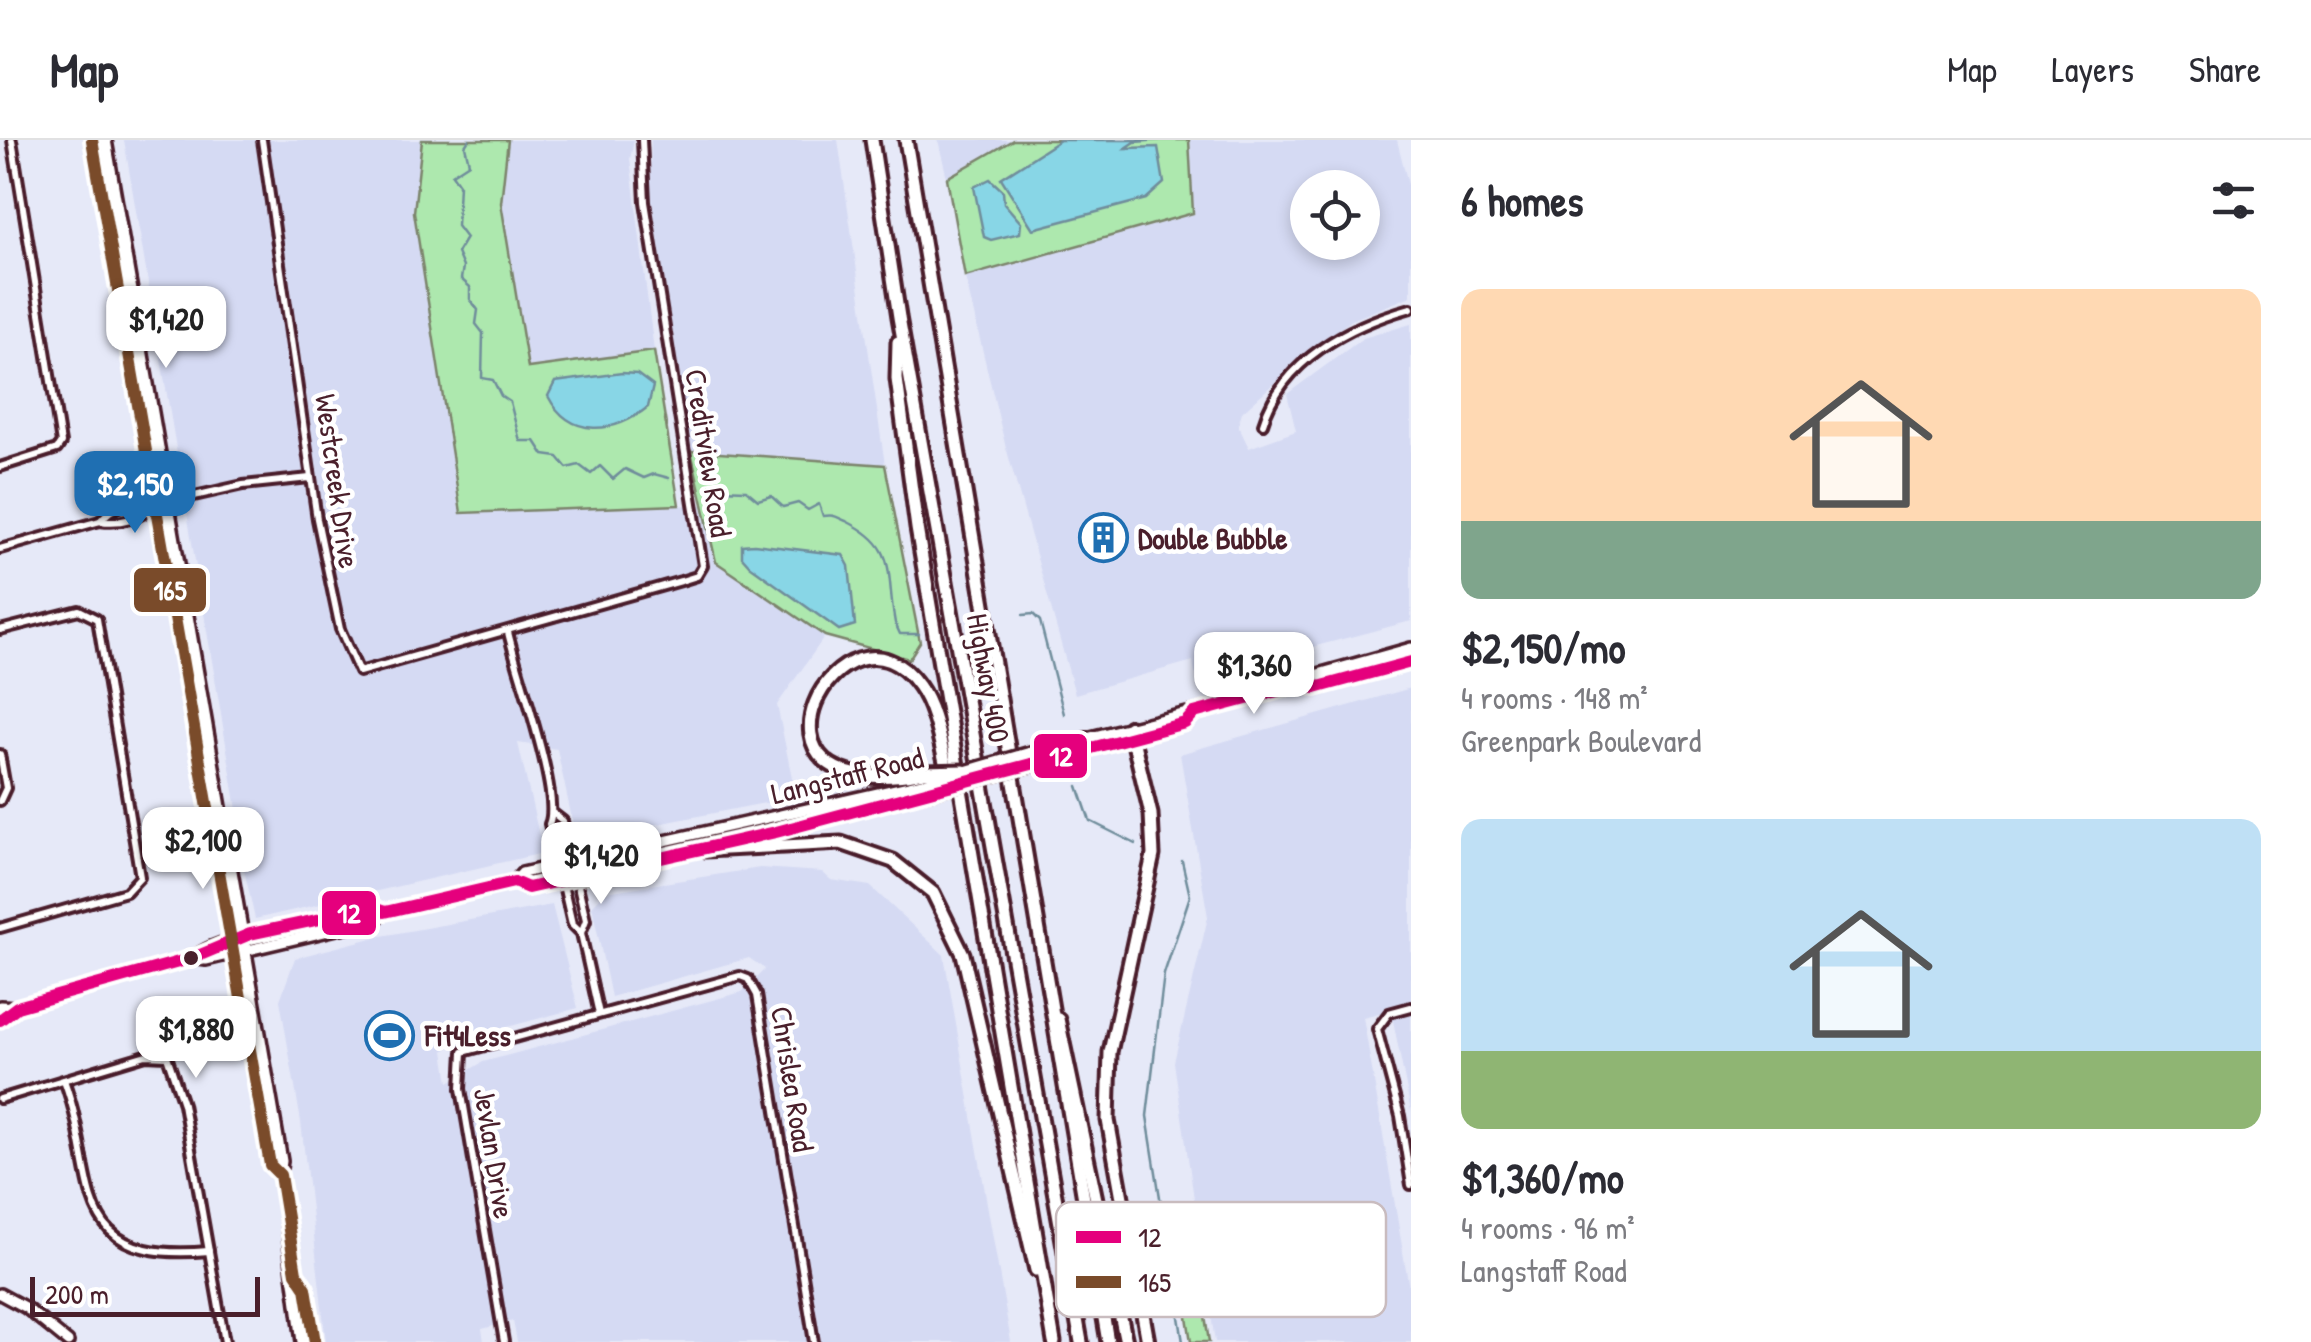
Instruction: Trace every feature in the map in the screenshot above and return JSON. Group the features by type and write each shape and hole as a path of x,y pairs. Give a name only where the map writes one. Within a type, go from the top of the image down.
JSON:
{"highway":[{"name":"Highway 400","path":"872,140 899,317 1057,1202"},
{"name":"Highway 400","path":"906,140 1085,1202"},
{"path":"899,317 897,379 906,458 1054,1342"},
{"path":"960,797 950,782 929,706 914,680 891,663 874,660 844,666 829,676 818,691 810,725 828,763 854,778 927,782 964,771"},
{"path":"1122,1202 1112,1147 1107,1085 1126,967 1153,855 1150,814 1131,732"},
{"path":"705,850 841,843 893,862 933,893 963,954 1028,1248 1046,1302"},
{"path":"1053,1011 1064,1031 1098,1202"},
{"name":"Highway 400","path":"1078,1317 1082,1342"},
{"name":"Highway 400","path":"1104,1317 1108,1342"},
{"path":"1121,1317 1126,1342"},
{"path":"1143,1317 1148,1342"}],"main road":[{"path":"92,140 270,1165 280,1175"},
{"path":"106,140 282,1161 280,1175 296,1273 293,1291 302,1342"},
{"name":"Langstaff Road","path":"964,771 1034,751 1185,723 1194,713 1302,684 1311,676 1411,648"},
{"name":"Langstaff Road","path":"1302,684 1315,688 1411,662"},
{"name":"Langstaff Road","path":"514,882 522,872 927,782 1039,764 1131,732"},
{"name":"Langstaff Road","path":"0,1006 17,1007 193,958 206,960 232,954 514,882 528,888 705,850 927,782"},
{"name":"Langstaff Road","path":"193,958 202,949 245,937 373,908 385,912"},
{"name":"Langstaff Road","path":"0,1020 17,1007"},
{"path":"296,1273 306,1288 315,1342"},
{"path":"0,1294 26,1308 68,1342"}],"street":[{"path":"0,467 56,449 61,443 12,140"},
{"name":"Westcreek Drive","path":"262,140 298,366 310,478 340,630 359,672 508,632"},
{"name":"Creditview Road","path":"508,632 690,578 703,566 645,202 642,140"},
{"path":"1262,424 1279,384 1326,346 1366,322 1411,308"},
{"path":"100,521 109,510 140,501 154,504 310,478"},
{"path":"0,549 100,521 113,523 144,515 154,504"},
{"path":"0,630 79,610 97,619 140,876 126,892 0,928"},
{"path":"508,632 554,814 550,824 572,924 581,933 599,1014"},
{"path":"0,754 6,788 0,801"},
{"path":"554,814 563,821 586,920 581,933"},
{"name":"Chrislea Road","path":"599,1014 730,978 748,979 753,985 814,1342"},
{"path":"1411,1008 1389,1013 1378,1029 1400,1116 1411,1184"},
{"name":"Jevlan Drive","path":"504,1342 460,1058 472,1047 599,1014"},
{"path":"0,1099 146,1056 168,1056 180,1090 225,1342"},
{"path":"64,1080 81,1137 95,1209 115,1237 154,1254 209,1251"}],"shaded area":[{"path":"124,140 422,140 414,212 461,512 702,505 716,562 825,636 777,705 796,797 597,836 578,847 557,749 518,743 543,853 255,919 240,851 238,815"},
{"path":"508,140 634,140 630,159 654,351 528,368 501,203"},
{"path":"651,140 838,140 885,465 691,451 650,189"},
{"path":"938,140 1013,140 947,178"},
{"path":"1189,140 1397,140 1411,196 1411,296 1352,320 1318,344 1242,412 1238,425 1249,448 1296,431 1287,394 1363,338 1411,324 1411,621 1263,660 1246,653 1243,664 1195,674 1193,661 1075,694 1004,440 965,277 1193,213"},
{"path":"1411,688 1411,1112 1391,1010 1363,1017 1411,1299 1411,1342 1215,1342 1211,1317 1386,1317 1386,1202 1194,1202 1174,1062 1208,917 1180,754"},
{"path":"760,868 822,872 831,880 870,886 944,955 1011,1342 517,1342 513,1321 482,1329 484,1342 326,1342 301,1122 280,1000 295,958 376,937 552,905 578,1008 455,1041 444,1051 449,1082 483,1062 742,992 765,969 749,958 611,997 592,906 606,892"}],"green space":[{"path":"422,140 508,140 501,203 528,368 654,351 679,505 461,513 414,212"},
{"path":"1013,140 1189,140 1193,213 965,277 947,178"},
{"path":"691,451 885,465 920,642 909,659 825,636 716,562"},
{"path":"1187,1317 1205,1317 1209,1342 1191,1342"}],"water":[{"path":"1060,140 1160,140 1135,142 1126,148 1158,147 1164,183 1146,199 1033,229 1001,178"},
{"path":"990,179 1003,191 1004,203 1021,223 1020,233 991,240 984,237 974,187"},
{"path":"637,374 653,386 648,407 621,423 594,428 580,425 568,420 548,396 555,382"},
{"path":"742,545 843,555 849,566 855,625 839,630 750,566 742,557"}],"waterway":[{"path":"469,140 465,146 469,163 452,174 459,184 457,226 466,238 457,253 463,267 461,279 470,287 470,299 478,310 476,324 483,333 482,378 493,380 501,396 510,402 520,441 535,441 544,455 558,457 567,468 579,465 591,474 600,466 613,479 625,469 644,478 654,474 669,478"},
{"path":"721,489 746,490 758,500 771,496 783,507 798,503 808,510 819,504 823,516 835,516 863,531 875,540 887,562 900,634 919,634"},
{"path":"1023,615 1033,614 1040,621 1064,714"},
{"path":"1078,786 1090,821 1136,844"},
{"path":"1161,1202 1147,1116 1164,974 1190,896 1182,861"},
{"path":"1179,1317 1183,1342"}],"transit line":[{"name":"165","path":"92,140 270,1165 280,1175 296,1273 306,1288 315,1342"},
{"name":"12","path":"0,1020 17,1007 193,958 250,934 373,908 385,912 514,882 528,888 776,832 1185,723 1194,713 1303,684 1315,688 1411,662"}],"place":[{"name":"Double Bubble","path":"1103,538"},
{"name":"Fit4Less","path":"390,1035"}]}
